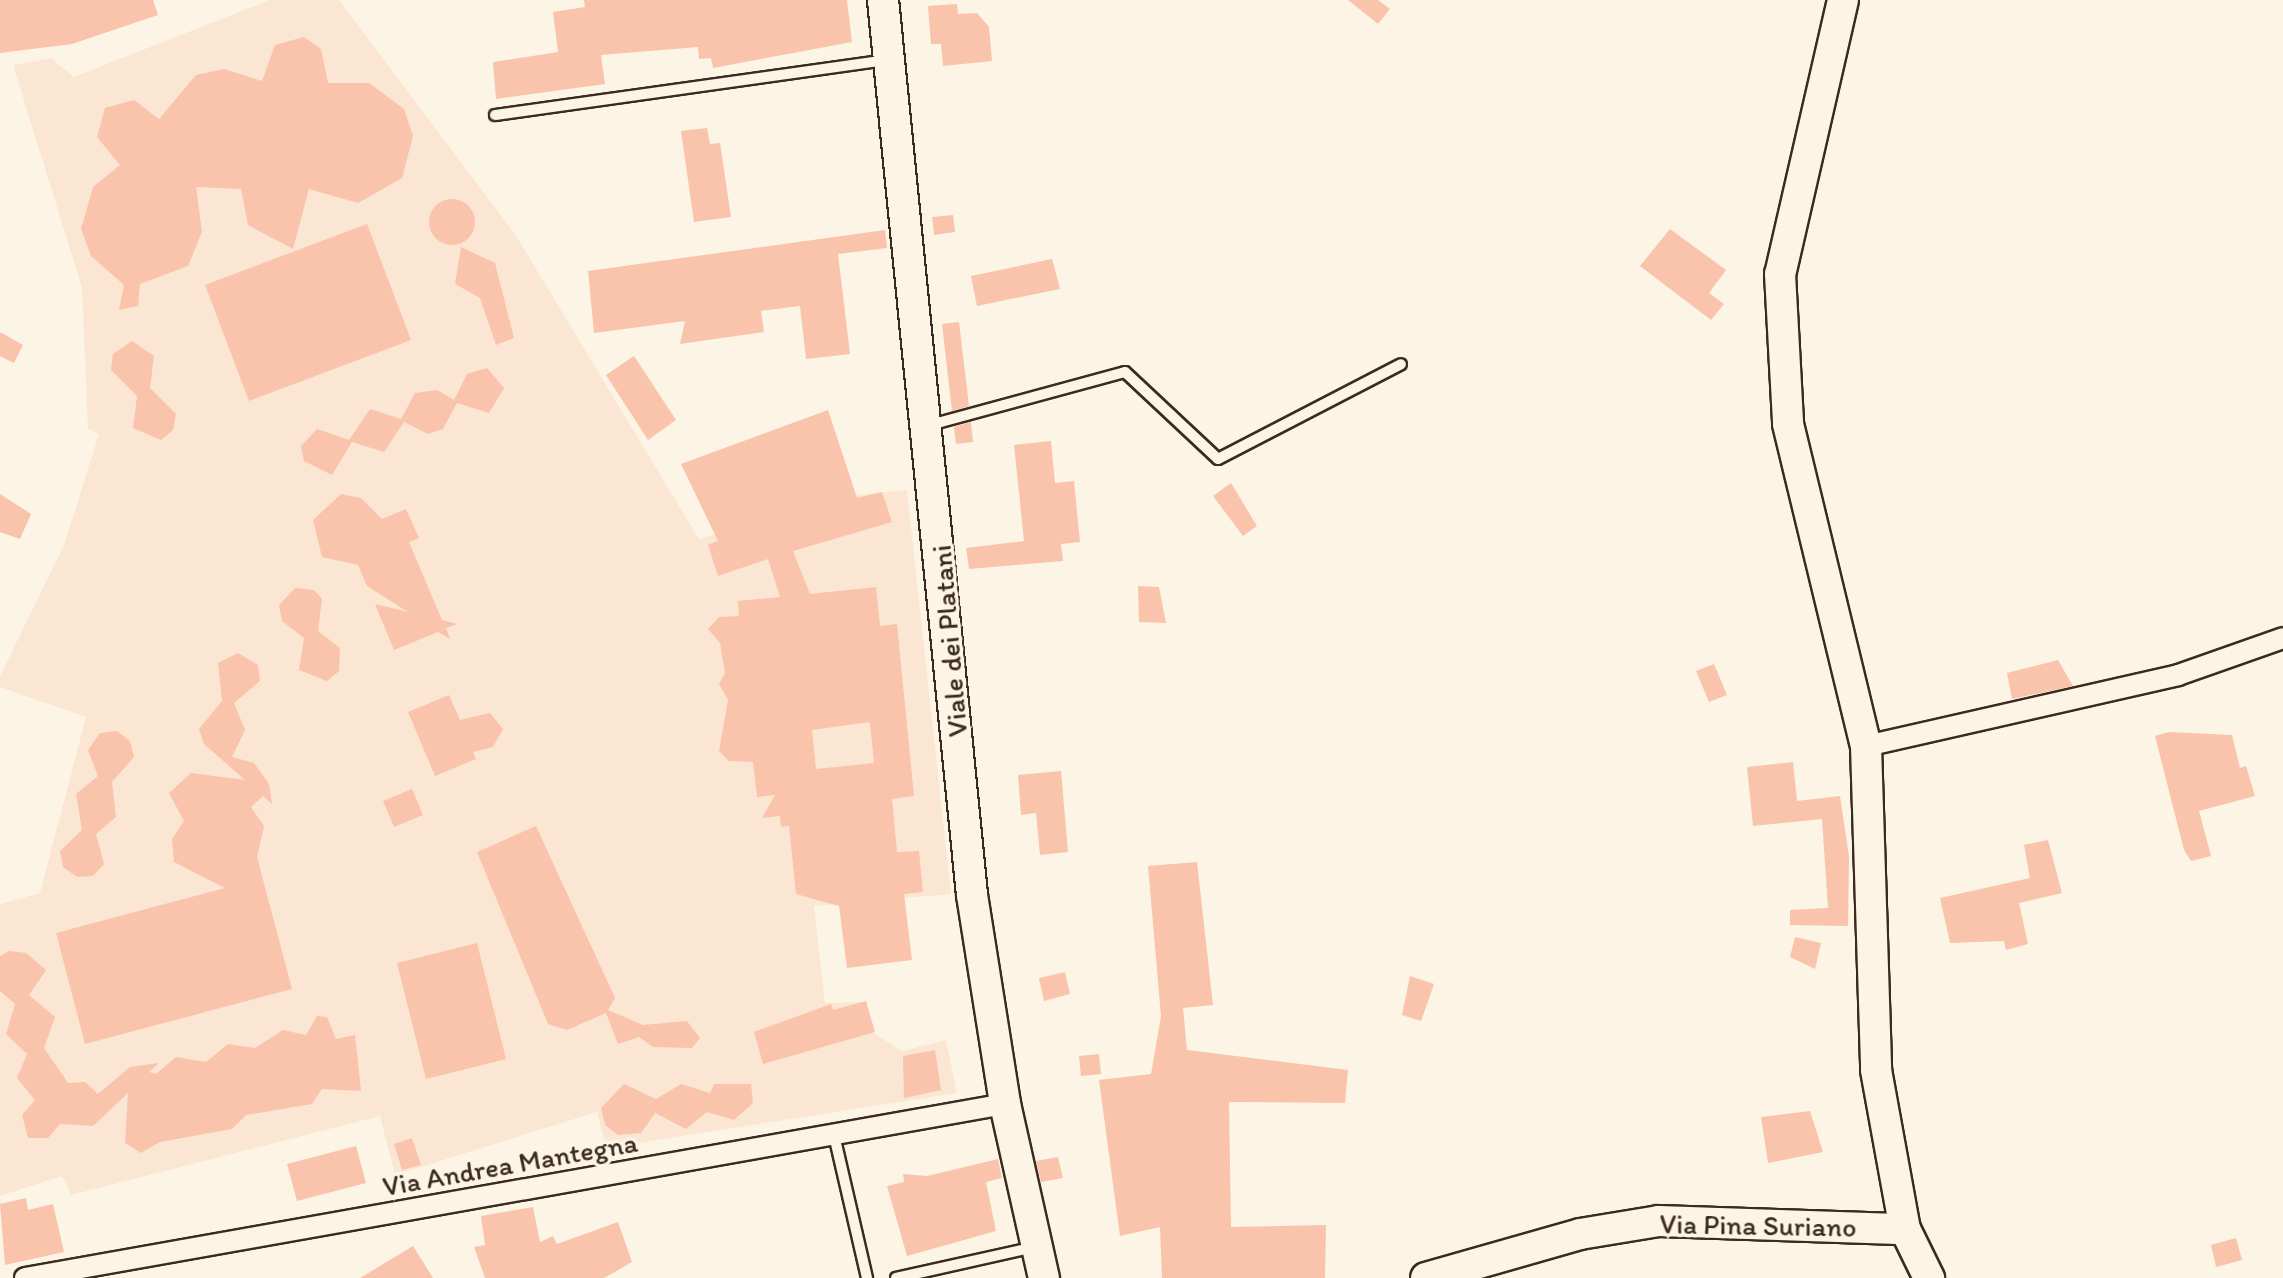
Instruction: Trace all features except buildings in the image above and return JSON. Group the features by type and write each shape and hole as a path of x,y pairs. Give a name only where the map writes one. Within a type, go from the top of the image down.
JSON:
{"street":[{"name":"Viale dei Platani","path":"883,0 930,425 972,895 1005,1104 1044,1278"},
{"path":"1843,0 1780,274 1788,424 1866,746 1876,1070 1905,1229 1929,1278"},
{"path":"1866,746 2178,675 2283,638"},
{"name":"Via Andrea Mantegna","path":"25,1278 1005,1104"},
{"name":"Via Pina Suriano","path":"1426,1278 1580,1234 1659,1221 1905,1229"}],"lane":[{"path":"495,115 889,60"},
{"path":"930,425 1125,372 1218,459 1401,364"},
{"path":"834,1135 867,1278"},
{"path":"896,1278 1037,1246"}],"shaded area":[{"path":"269,0 339,0 515,234 699,539 843,496 907,490 951,894 814,906 825,1003 863,1002 872,1032 902,1051 946,1040 957,1093 606,1148 597,1112 395,1175 380,1116 71,1195 62,1176 0,1196 0,904 40,893 86,717 0,687 0,676 64,545 99,434 88,429 82,288 13,65 51,58 74,77"}]}
